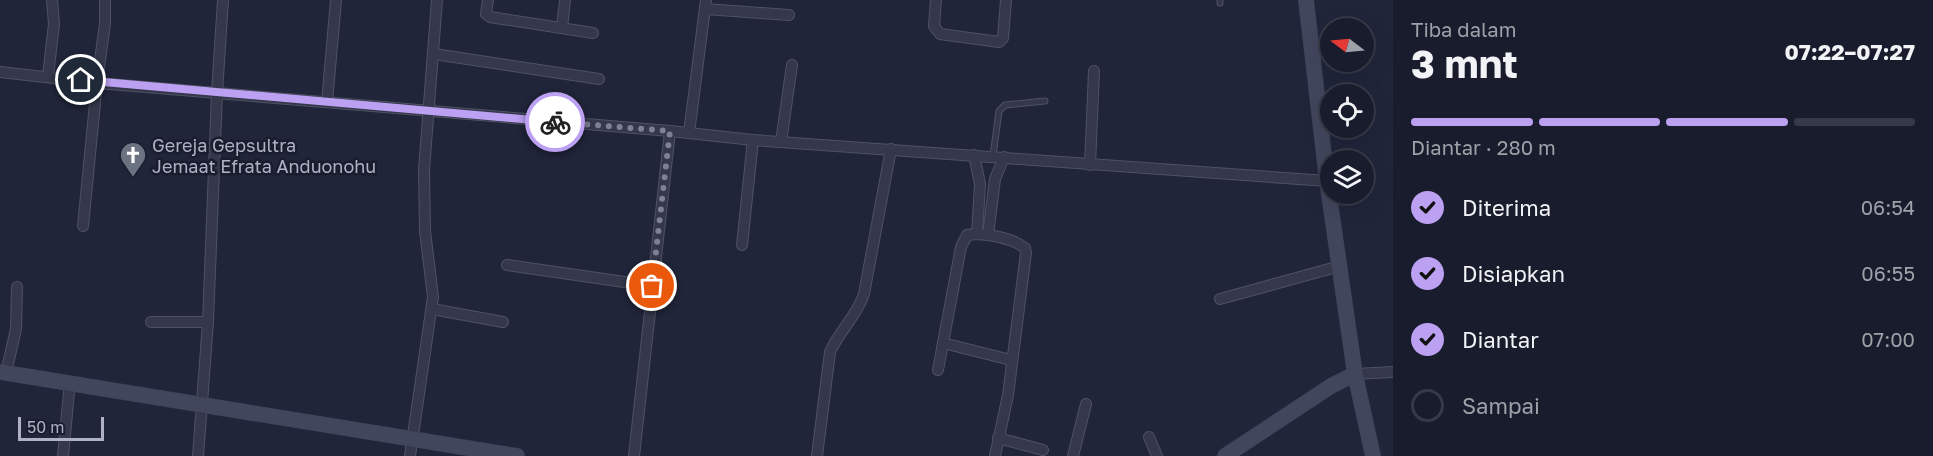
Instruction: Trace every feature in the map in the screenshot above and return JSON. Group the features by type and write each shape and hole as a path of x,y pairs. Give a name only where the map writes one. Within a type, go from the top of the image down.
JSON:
{"street":[{"path":"48,76 54,24 52,0"},
{"path":"83,226 105,23 105,0"},
{"path":"198,456 208,322 223,0"},
{"path":"327,102 336,0"},
{"path":"410,456 433,297 424,204 424,170 437,0"},
{"path":"488,0 486,14 490,17 593,33"},
{"path":"562,28 565,0"},
{"path":"936,0 934,26 940,34 999,42 1003,38 1006,0"},
{"path":"1306,0 1323,150"},
{"path":"689,133 705,4 789,15"},
{"path":"434,54 599,79"},
{"path":"781,142 792,65"},
{"path":"1090,165 1094,71"},
{"path":"0,72 97,83 753,140 1320,181"},
{"path":"634,456 670,131"},
{"path":"742,245 753,140"},
{"path":"817,456 830,352 836,339 860,305 864,294 891,149"},
{"path":"974,155 980,183 982,234"},
{"path":"982,234 999,157"},
{"path":"1331,204 1355,374 1373,456"},
{"path":"938,370 961,247 967,235 982,234 1019,244 1025,248 1008,395 995,456"},
{"path":"507,265 652,286"},
{"path":"1220,299 1340,266"},
{"path":"17,287 16,329 3,372 518,456"},
{"path":"432,309 503,322"},
{"path":"151,322 208,322"},
{"path":"943,343 1011,360"},
{"path":"1224,456 1331,386 1355,374 1393,372"},
{"path":"63,456 70,382"},
{"path":"1072,456 1086,404"},
{"path":"1149,437 1157,456"},
{"path":"998,438 1043,450"}],"lane":[{"path":"999,157 999,111 1005,105 1045,101"}],"way so far":[{"path":"555,122 670,131 652,286"}],"place":[{"name":"Gereja Gepsultra Jemaat Efrata Anduonohu","path":"133,178"}],"route":[{"path":"81,80 555,122"}]}
